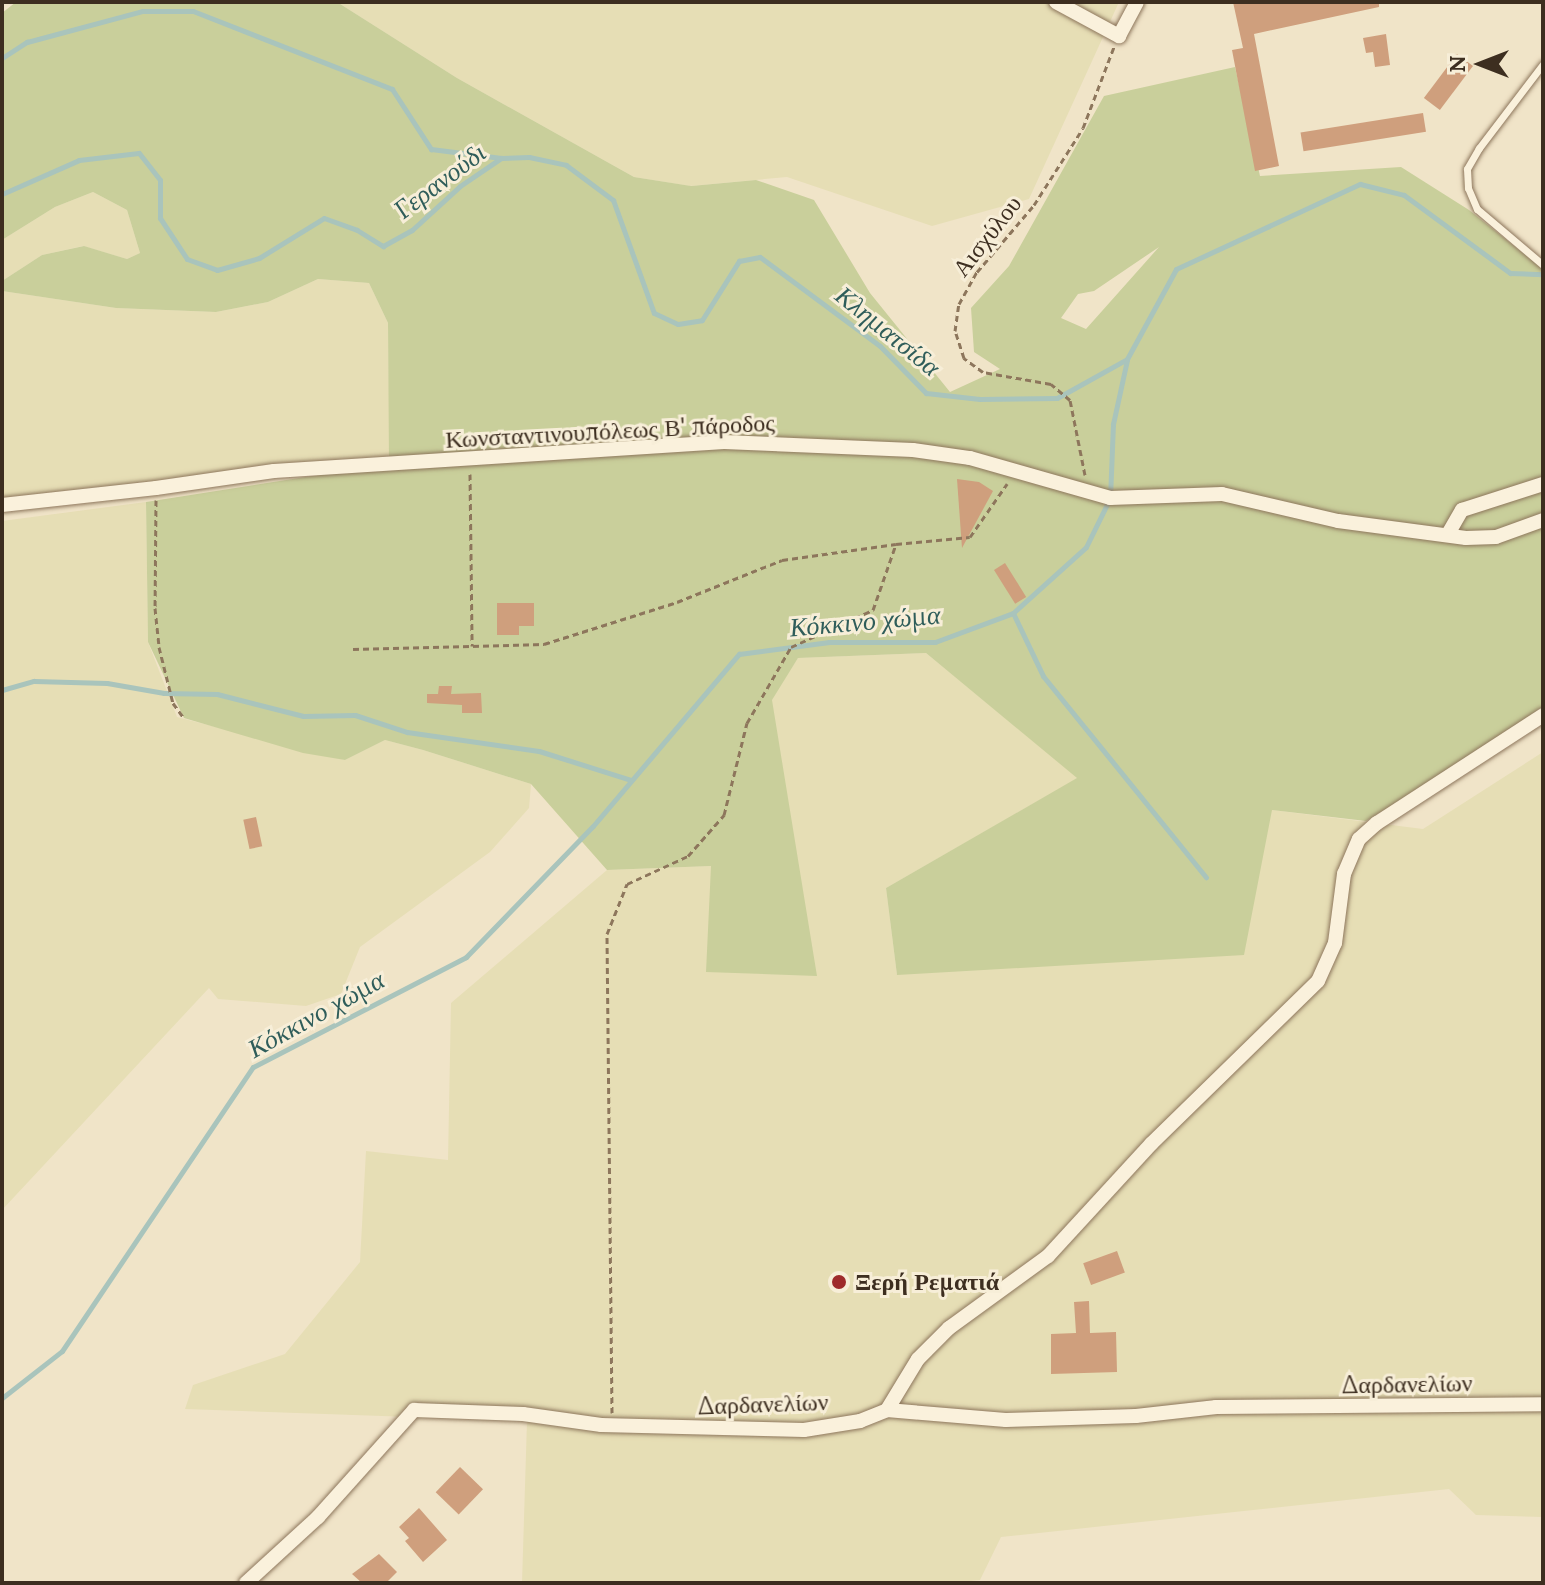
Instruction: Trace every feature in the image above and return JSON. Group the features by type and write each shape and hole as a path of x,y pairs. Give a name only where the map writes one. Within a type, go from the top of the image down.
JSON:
{"street":[{"path":"1056,2 1119,36 1137,2"},
{"name":"Κωνσταντινουπόλεως Β' πάροδος","path":"2,505 274,471 724,442 913,450 970,458 1110,498 1222,494 1338,521 1483,539 1514,532 1543,520"},
{"path":"1448,534 1462,510 1543,484"},
{"path":"887,1410 918,1359 938,1338 1048,1256 1151,1144 1318,981 1335,943 1344,874 1359,839 1377,823 1543,715"},
{"name":"Δαρδανελίων","path":"246,1583 318,1517 414,1410 523,1414 612,1425 804,1430 860,1421 887,1410 1006,1420 1136,1416 1216,1407 1543,1404"}],"lane":[{"path":"1543,64 1479,148 1467,169 1468,188 1477,209 1543,265"}],"path":[{"name":"Αισχύλου","path":"1089,494 1070,400 1051,384 983,372 964,358 955,331 959,304 977,272 1034,205 1083,128 1119,36"},
{"path":"470,460 472,646"},
{"path":"353,649 544,644 677,602 782,560 970,537 1016,471"},
{"path":"156,488 155,608 173,703 184,718"},
{"path":"612,1425 607,934 627,884 688,856 724,815 747,723 791,647 873,610 896,544"}],"shaded area":[{"path":"337,2 1119,2 1029,199 932,226 787,177 690,186 634,177 457,78"},
{"path":"93,192 127,210 140,253 127,259 83,246 42,255 2,281 2,240 55,207"},
{"path":"318,279 369,283 388,323 390,464 2,506 2,291 116,308 216,312 268,302"},
{"path":"146,502 148,642 177,717 345,760 385,740 531,784 529,808 490,852 360,947 341,994 306,1006 218,999 209,988 2,1210 2,521"},
{"path":"926,653 1078,778 886,888 897,975 1272,810 1423,829 1543,752 1543,1517 1476,1515 1449,1489 1001,1537 980,1580 952,1583 522,1583 527,1421 185,1409 193,1385 285,1354 360,1262 366,1151 448,1160 451,1003 607,870 711,866 816,975 771,699 798,658"}],"green space":[{"path":"16,2 337,2 457,78 634,177 691,186 756,180 814,200 870,293 950,392 1000,369 974,352 971,308 1009,266 1104,96 1235,67 1260,176 1401,167 1469,210 1543,269 1543,715 1366,821 1272,810 1244,955 897,975 886,888 1077,778 926,653 798,658 772,700 817,976 706,972 711,866 607,870 531,784 423,750 385,740 345,760 303,753 184,718 148,642 146,502 389,464 388,323 369,283 318,279 268,302 216,312 116,308 2,291 2,281 42,255 84,246 127,259 140,253 127,210 93,192 55,207 2,240 2,13","holes":["1159,247 1086,329 1061,318 1078,294 1094,291"]}],"building":[{"path":"1233,2 1379,2 1379,7 1254,34 1279,166 1255,171 1232,50 1243,48"},
{"path":"1386,34 1390,65 1375,67 1373,52 1366,53 1363,38"},
{"path":"1457,54 1473,66 1440,110 1424,98"},
{"path":"1423,113 1426,132 1303,151 1301,132"},
{"path":"957,479 979,482 993,491 962,548"},
{"path":"1005,563 1026,597 1015,604 994,570"},
{"path":"497,603 534,603 534,626 519,626 519,635 497,635"},
{"path":"439,686 452,686 451,694 481,693 482,713 462,713 462,705 427,703 427,694 438,694"},
{"path":"256,817 262,846 250,849 243,820"},
{"path":"1117,1251 1125,1273 1091,1285 1083,1263"},
{"path":"1089,1301 1090,1333 1116,1332 1117,1372 1051,1374 1051,1334 1076,1333 1074,1302"},
{"path":"460,1467 483,1489 459,1514 436,1492"},
{"path":"419,1508 447,1540 423,1562 405,1541 409,1538 399,1527"},
{"path":"379,1554 397,1572 386,1583 362,1583 352,1574"}],"waterway":[{"name":"Κληματσίδα","path":"2,58 27,42 143,11 193,11 392,89 431,149 501,158"},
{"name":"Κληματσίδα","path":"2,194 79,160 139,153 160,180 160,218 187,259 217,270 259,258 324,218 357,230 383,246 412,230 460,186 501,158 529,157 566,165 613,200 654,313 678,324 702,320 739,261 760,257 880,346 926,393 980,399 1057,398 1127,359 1176,269 1360,184 1404,195 1510,273 1543,274"},
{"name":"Κόκκινο χώμα","path":"2,1398 62,1351 253,1067 466,957 593,826 739,654 829,642 935,642 1013,613 1086,547 1110,498 1113,424 1127,360"},
{"name":"Κόκκινο χώμα","path":"1013,613 1043,676 1206,877"},
{"name":"Κόκκινο χώμα","path":"2,690 34,681 107,683 164,693 217,694 303,716 355,715 407,732 539,751 631,780"}],"place":[{"name":"Ξερή Ρεματιά","path":"839,1282"}],"water label":[{"name":"Γερανούδι","path":"440,181"}]}
